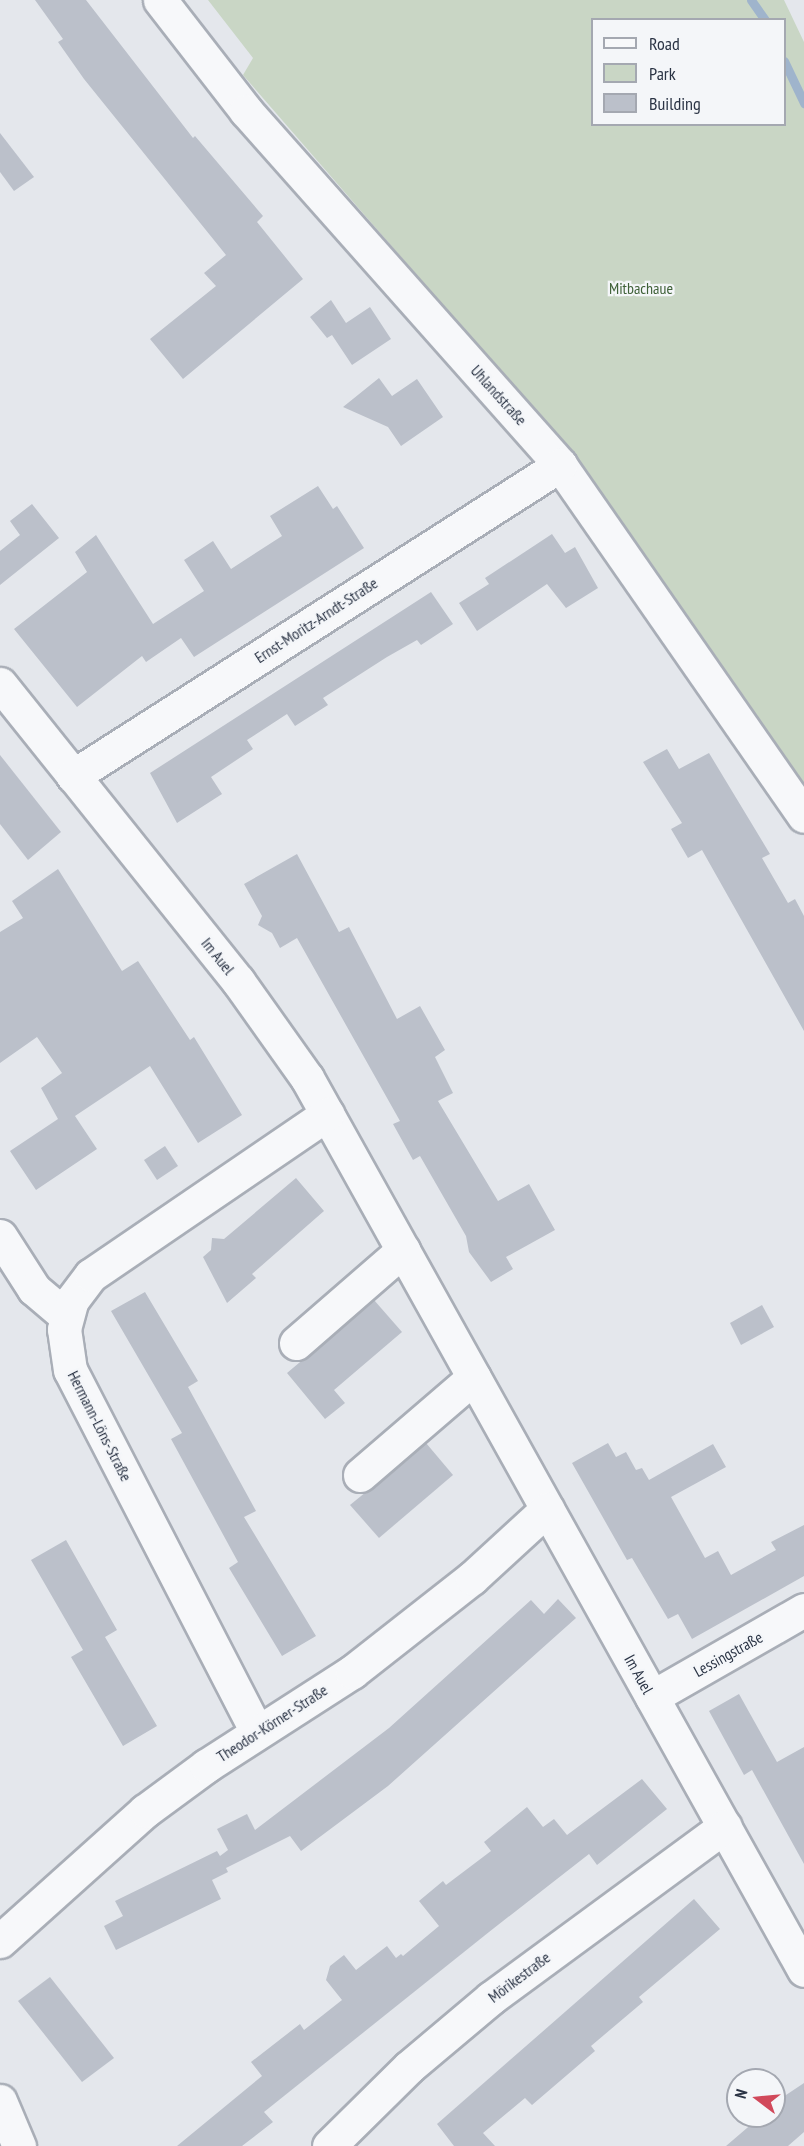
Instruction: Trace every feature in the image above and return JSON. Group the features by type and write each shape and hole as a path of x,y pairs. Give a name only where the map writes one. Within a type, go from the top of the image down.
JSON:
{"street":[{"name":"Uhlandstraße","path":"160,0 246,111 560,465 804,816"},
{"name":"Ernst-Moritz-Arndt-Straße","path":"73,776 560,465"},
{"name":"Im Auel","path":"0,684 238,981 327,1114 804,1970"},
{"name":"Hermann-Löns-Straße","path":"257,1732 70,1370 64,1344 66,1316 81,1287 106,1263 327,1114"},
{"path":"0,1236 34,1289 66,1316"},
{"path":"296,1343 403,1250"},
{"path":"360,1475 474,1377"},
{"name":"Theodor-Körner-Straße","path":"0,1941 145,1811 257,1732 352,1672 410,1628 547,1509"},
{"name":"Lessingstraße","path":"651,1697 804,1611"},
{"name":"Mörikestraße","path":"329,2146 409,2067 483,2004 724,1826"},
{"path":"1,2105 19,2146"}],"green space":[{"name":"Mitbachaue","path":"208,0 784,0 804,42 804,792 572,454 243,75 253,58"}],"building":[{"path":"35,0 86,0 193,138 195,136 263,216 257,222 303,279 183,379 150,339 216,286 204,273 226,255 84,79 58,42 63,39"},
{"path":"0,133 34,177 14,191 0,172"},
{"path":"331,300 346,323 370,307 391,339 352,365 332,335 327,338 310,317"},
{"path":"379,378 392,396 417,379 443,417 401,446 388,427 343,407"},
{"path":"318,486 333,509 337,506 364,548 194,657 181,638 146,662 142,656 77,707 14,629 87,572 75,552 96,535 153,624 204,591 184,560 213,541 231,569 282,536 270,516"},
{"path":"32,504 59,538 0,585 0,551 20,535 10,521"},
{"path":"552,534 565,553 575,547 598,588 566,608 547,584 477,631 459,603 489,584 485,578"},
{"path":"431,592 453,624 421,645 417,640 387,657 323,698 328,705 295,726 287,714 247,740 253,749 211,777 222,794 177,823 150,773"},
{"path":"667,749 679,769 709,753 770,854 762,858 788,903 795,899 804,916 804,1031 702,850 688,858 671,829 682,823 643,762"},
{"path":"0,755 61,832 28,860 0,824"},
{"path":"297,854 339,932 349,927 397,1019 420,1006 445,1050 435,1057 453,1093 438,1101 498,1201 529,1184 555,1230 506,1257 513,1269 491,1282 469,1252 466,1236 420,1156 413,1160 393,1124 400,1121 297,938 280,948 272,933 258,925 262,916 244,884"},
{"path":"58,869 122,971 138,961 190,1040 194,1037 242,1115 198,1143 150,1066 75,1116 97,1149 36,1190 10,1151 58,1119 41,1088 62,1073 37,1037 0,1063 0,932 23,918 12,901"},
{"path":"165,1146 178,1166 157,1180 144,1160"},
{"path":"296,1178 324,1211 252,1274 256,1278 227,1303 203,1257 211,1250 212,1238 224,1239"},
{"path":"145,1292 198,1381 188,1387 256,1511 244,1517 316,1636 282,1656 229,1568 238,1562 171,1439 182,1433 111,1311"},
{"path":"374,1300 402,1332 334,1390 345,1403 325,1419 287,1373"},
{"path":"762,1305 774,1327 741,1345 730,1323"},
{"path":"426,1443 453,1475 379,1538 350,1505"},
{"path":"608,1443 616,1457 626,1452 636,1470 642,1468 649,1480 713,1444 726,1467 671,1497 705,1558 718,1551 731,1575 776,1550 771,1542 804,1525 804,1576 692,1639 678,1614 668,1619 632,1558 627,1560 572,1463"},
{"path":"66,1540 117,1630 105,1637 157,1726 123,1746 71,1657 83,1650 31,1560"},
{"path":"558,1599 576,1618 388,1786 301,1851 290,1836 226,1868 228,1872 212,1880 221,1899 116,1950 104,1926 123,1916 115,1901 217,1851 220,1856 228,1850 217,1829 247,1814 255,1830 389,1728 531,1600 544,1614"},
{"path":"739,1694 777,1762 804,1747 804,1864 752,1770 744,1775 709,1711"},
{"path":"642,1779 667,1809 597,1865 589,1854 489,1932 264,2112 273,2122 242,2146 177,2146 262,2076 251,2062 300,2024 304,2030 342,2000 326,1980 330,1966 344,1955 356,1970 387,1946 396,1958 401,1954 403,1956 439,1926 419,1901 443,1881 446,1885 491,1851 484,1842 527,1807 543,1827 554,1819 567,1835"},
{"path":"694,1899 720,1929 639,1997 643,2002 591,2046 595,2051 532,2105 525,2098 483,2133 495,2146 454,2146 437,2124"},
{"path":"50,1977 114,2058 82,2082 18,2001"},
{"path":"804,2083 804,2132 788,2146 726,2146 747,2128 786,2128 786,2095"}],"waterway":[{"path":"751,0 764,18"},
{"path":"786,65 804,103"}]}
